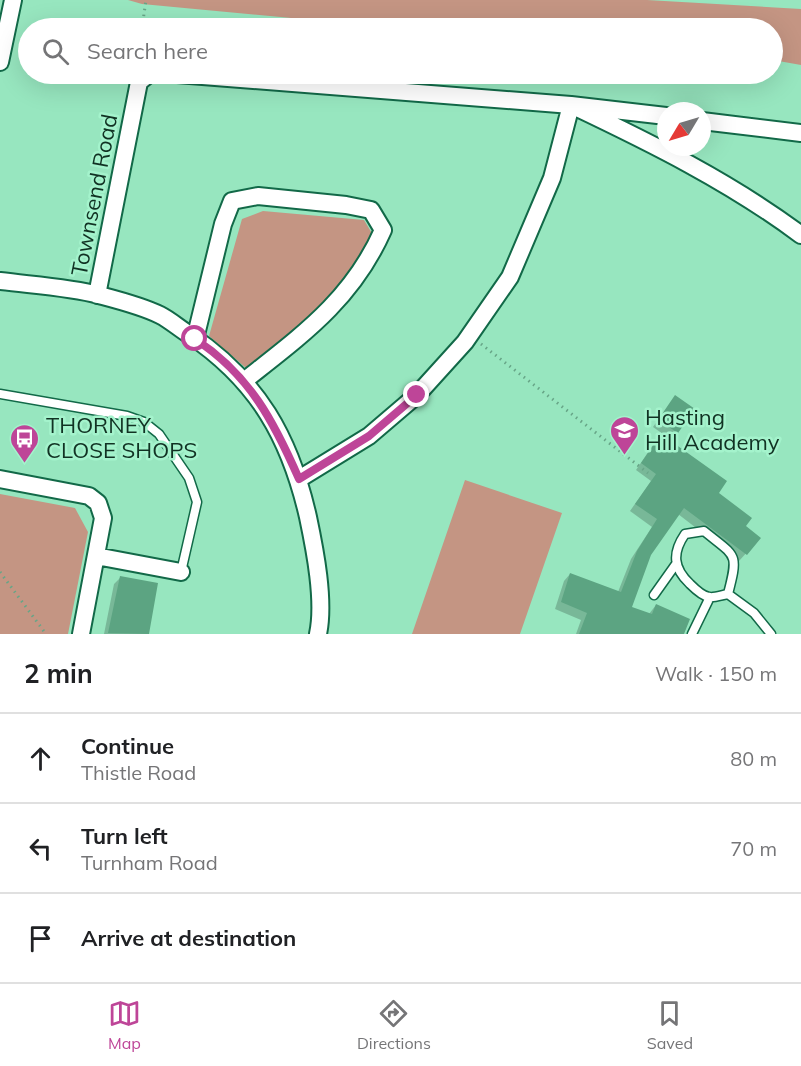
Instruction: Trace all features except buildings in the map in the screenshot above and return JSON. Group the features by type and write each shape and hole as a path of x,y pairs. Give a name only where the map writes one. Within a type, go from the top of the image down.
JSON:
{"street":[{"path":"0,62 13,0"},
{"name":"Townsend Road","path":"98,294 140,84"},
{"path":"304,84 571,105 657,116"},
{"path":"571,105 663,149 770,212 801,235"},
{"path":"299,479 369,436 417,395 470,335 510,276 552,178 571,105"},
{"path":"711,122 801,133"},
{"path":"195,339 223,224 232,201 258,196 346,205 371,210 383,230 372,253 344,295 311,328 244,381"},
{"path":"0,281 98,294 160,315 216,352 244,381 270,418 299,479 315,548 321,620 318,634"},
{"path":"0,479 89,496 98,503 103,518 81,634"},
{"path":"96,556 182,572"}],"lane":[{"path":"0,394 127,416 144,422 159,434 189,478 197,501 182,572"},
{"path":"654,595 676,564 679,543 685,534 704,531 732,554 735,567 728,594"},
{"path":"676,564 680,575 697,591 710,597 728,594 754,613 771,634"},
{"path":"692,634 710,597"}],"path":[{"path":"143,18 146,0"},
{"path":"470,335 648,473"},
{"path":"0,572 46,634"}],"shaded area":[{"path":"128,0 647,0 801,9 801,65 783,62 783,18 291,18 142,4"},
{"path":"263,211 364,220 373,235 339,287 305,321 246,368 209,336 242,219"},
{"path":"465,480 562,513 520,634 412,634"},
{"path":"0,494 75,508 88,532 68,634 0,634"}],"place":[{"name":"Hasting Hill Academy","path":"624,456"},
{"name":"THORNEY CLOSE SHOPS","path":"25,464"}],"route":[{"path":"195,339 216,352 244,381 265,408 281,437 299,479 369,436 417,395"}]}
